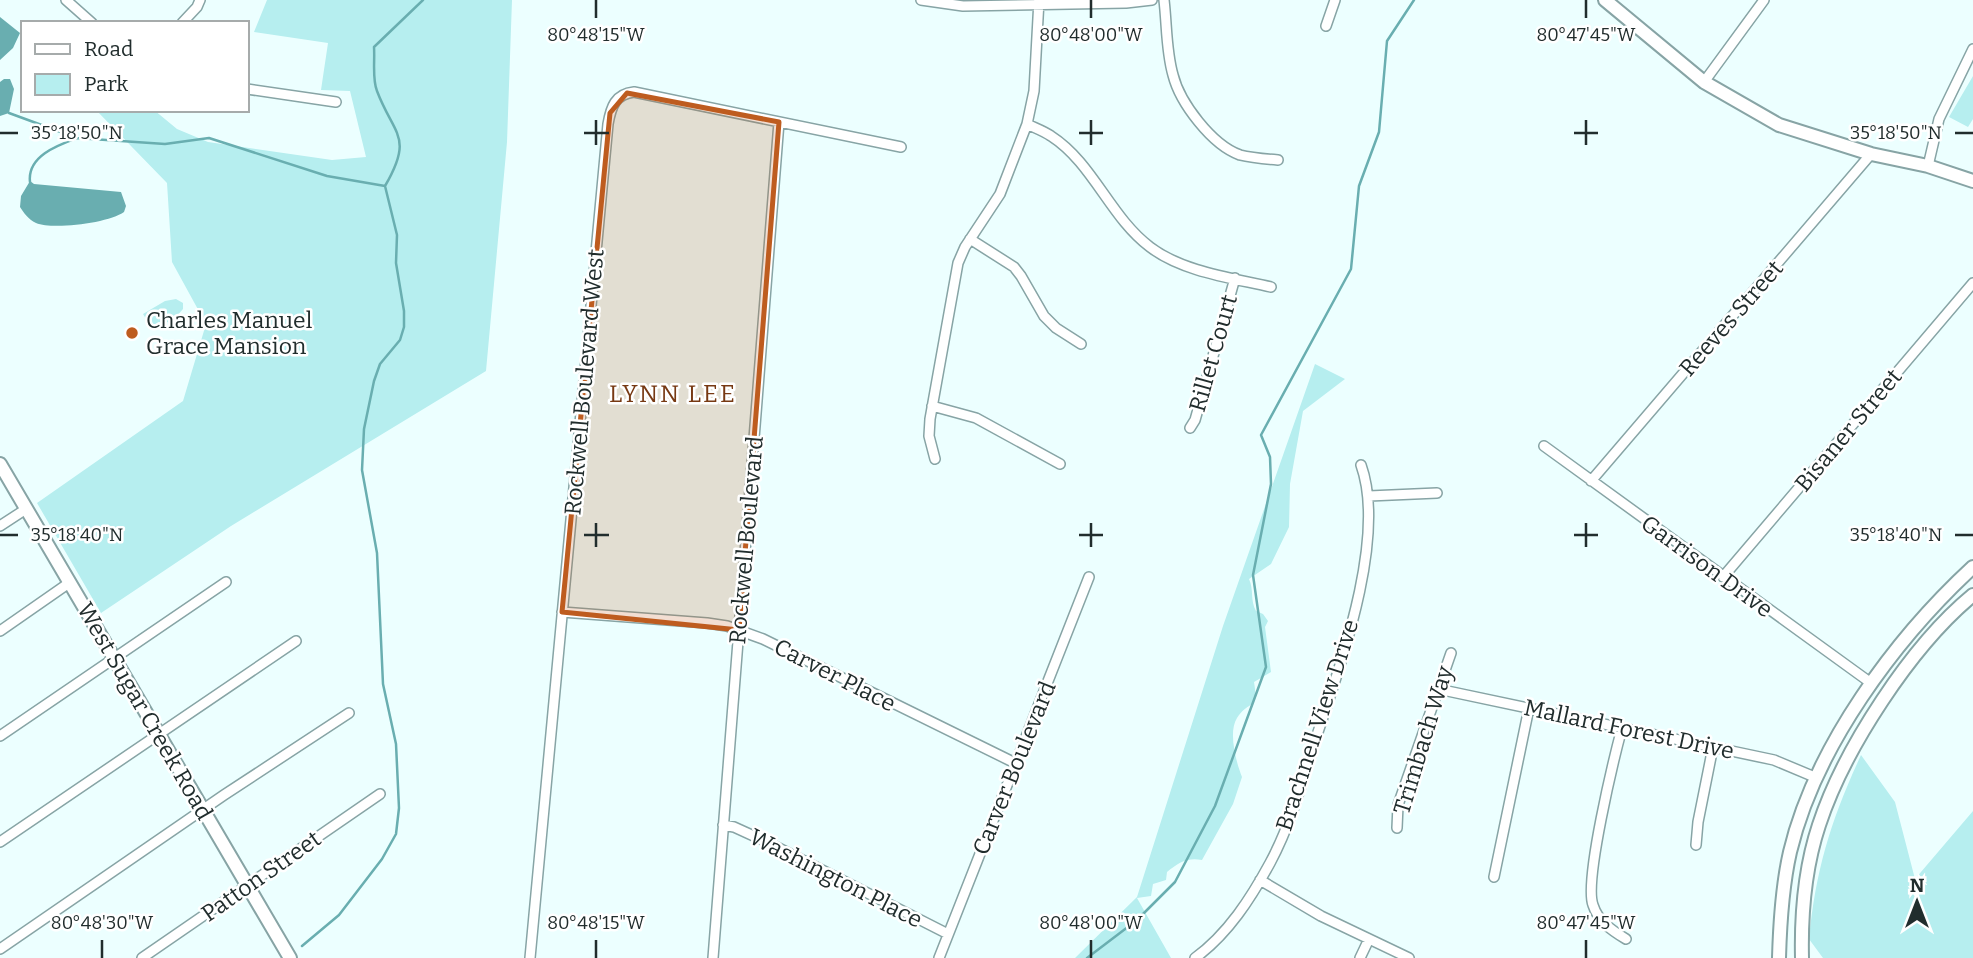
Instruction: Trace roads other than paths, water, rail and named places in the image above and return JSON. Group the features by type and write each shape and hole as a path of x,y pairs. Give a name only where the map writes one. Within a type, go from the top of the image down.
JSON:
{"main road":[{"path":"1612,2 1704,82 1779,125 1871,154 1928,166 1973,181"},
{"name":"West Sugar Creek Road","path":"0,464 290,958"},
{"path":"1779,958 1785,876 1797,830 1818,778 1851,715 1871,684 1929,610 1973,567"},
{"path":"1802,958 1803,914 1811,853 1835,785 1874,714 1898,679 1917,653 1973,595"}],"street":[{"path":"66,0 90,21"},
{"path":"184,21 200,0"},
{"path":"921,0 963,6 1039,2 1126,3 1152,0"},
{"path":"1164,0 1172,73 1181,96 1193,113 1214,138 1231,151 1251,157 1278,160"},
{"path":"1326,26 1335,0"},
{"path":"1704,82 1764,0"},
{"path":"935,459 929,436 932,406 958,264 970,239 1000,194 1027,124 1034,91 1039,2"},
{"path":"1928,166 1939,119 1973,49"},
{"path":"248,89 336,102"},
{"name":"Rockwell Boulevard West","path":"530,958 608,124 612,106 621,96 634,92 901,147"},
{"name":"Rockwell Boulevard","path":"713,958 779,122"},
{"path":"1027,124 1052,136 1068,151 1132,232 1150,247 1180,264 1271,287"},
{"name":"Reeves Street","path":"1591,481 1871,154"},
{"path":"970,239 1014,267 1044,316 1056,328 1081,344"},
{"name":"Rillet Court","path":"1190,428 1195,419 1235,278"},
{"name":"Bisaner Street","path":"1723,577 1973,283"},
{"path":"932,406 976,418 1060,464"},
{"name":"Garrison Drive","path":"1544,446 1871,684"},
{"name":"Brachnell View Drive","path":"1195,958 1225,931 1260,880 1289,819 1336,678 1364,566 1369,496 1361,465"},
{"path":"1369,496 1437,493"},
{"path":"0,527 26,509"},
{"name":"Carver Boulevard","path":"939,958 1089,577"},
{"path":"0,736 226,582"},
{"path":"0,631 69,583"},
{"name":"Carver Place","path":"562,612 727,626 763,639 1015,763"},
{"path":"0,842 296,641"},
{"name":"Trimbach Way","path":"1397,828 1398,806 1451,653"},
{"name":"Mallard Forest Drive","path":"1438,689 1774,760 1818,778"},
{"path":"1494,877 1529,708"},
{"path":"0,949 203,809 349,713"},
{"path":"1622,728 1590,889 1591,902 1597,916 1609,929 1626,939"},
{"path":"1696,845 1713,747"},
{"name":"Patton Street","path":"142,958 380,794"},
{"name":"Washington Place","path":"723,825 734,827 769,843 948,934"},
{"path":"1260,880 1321,916 1409,958"},
{"path":"1360,958 1369,939"}],"waterway":[{"path":"302,946 339,915 382,859 396,834 399,808 396,744 383,684 377,553 362,470 364,429 374,381 380,364 400,340 404,327 396,263 397,235 385,186 394,169 400,146 395,128 375,86 374,47 423,0"},
{"path":"1087,958 1137,920 1175,882 1215,806 1266,667 1253,575 1271,484 1270,457 1261,435 1351,269 1359,186 1379,132 1387,41 1414,0"},
{"path":"9,113 77,138 165,144 209,138 327,176 385,186"},
{"path":"30,182 30,173 39,158 53,148 77,138"}],"place":[{"name":"Charles Manuel Grace Mansion","path":"132,333"}],"district":[{"name":"LYNN LEE","path":"673,394"}]}
